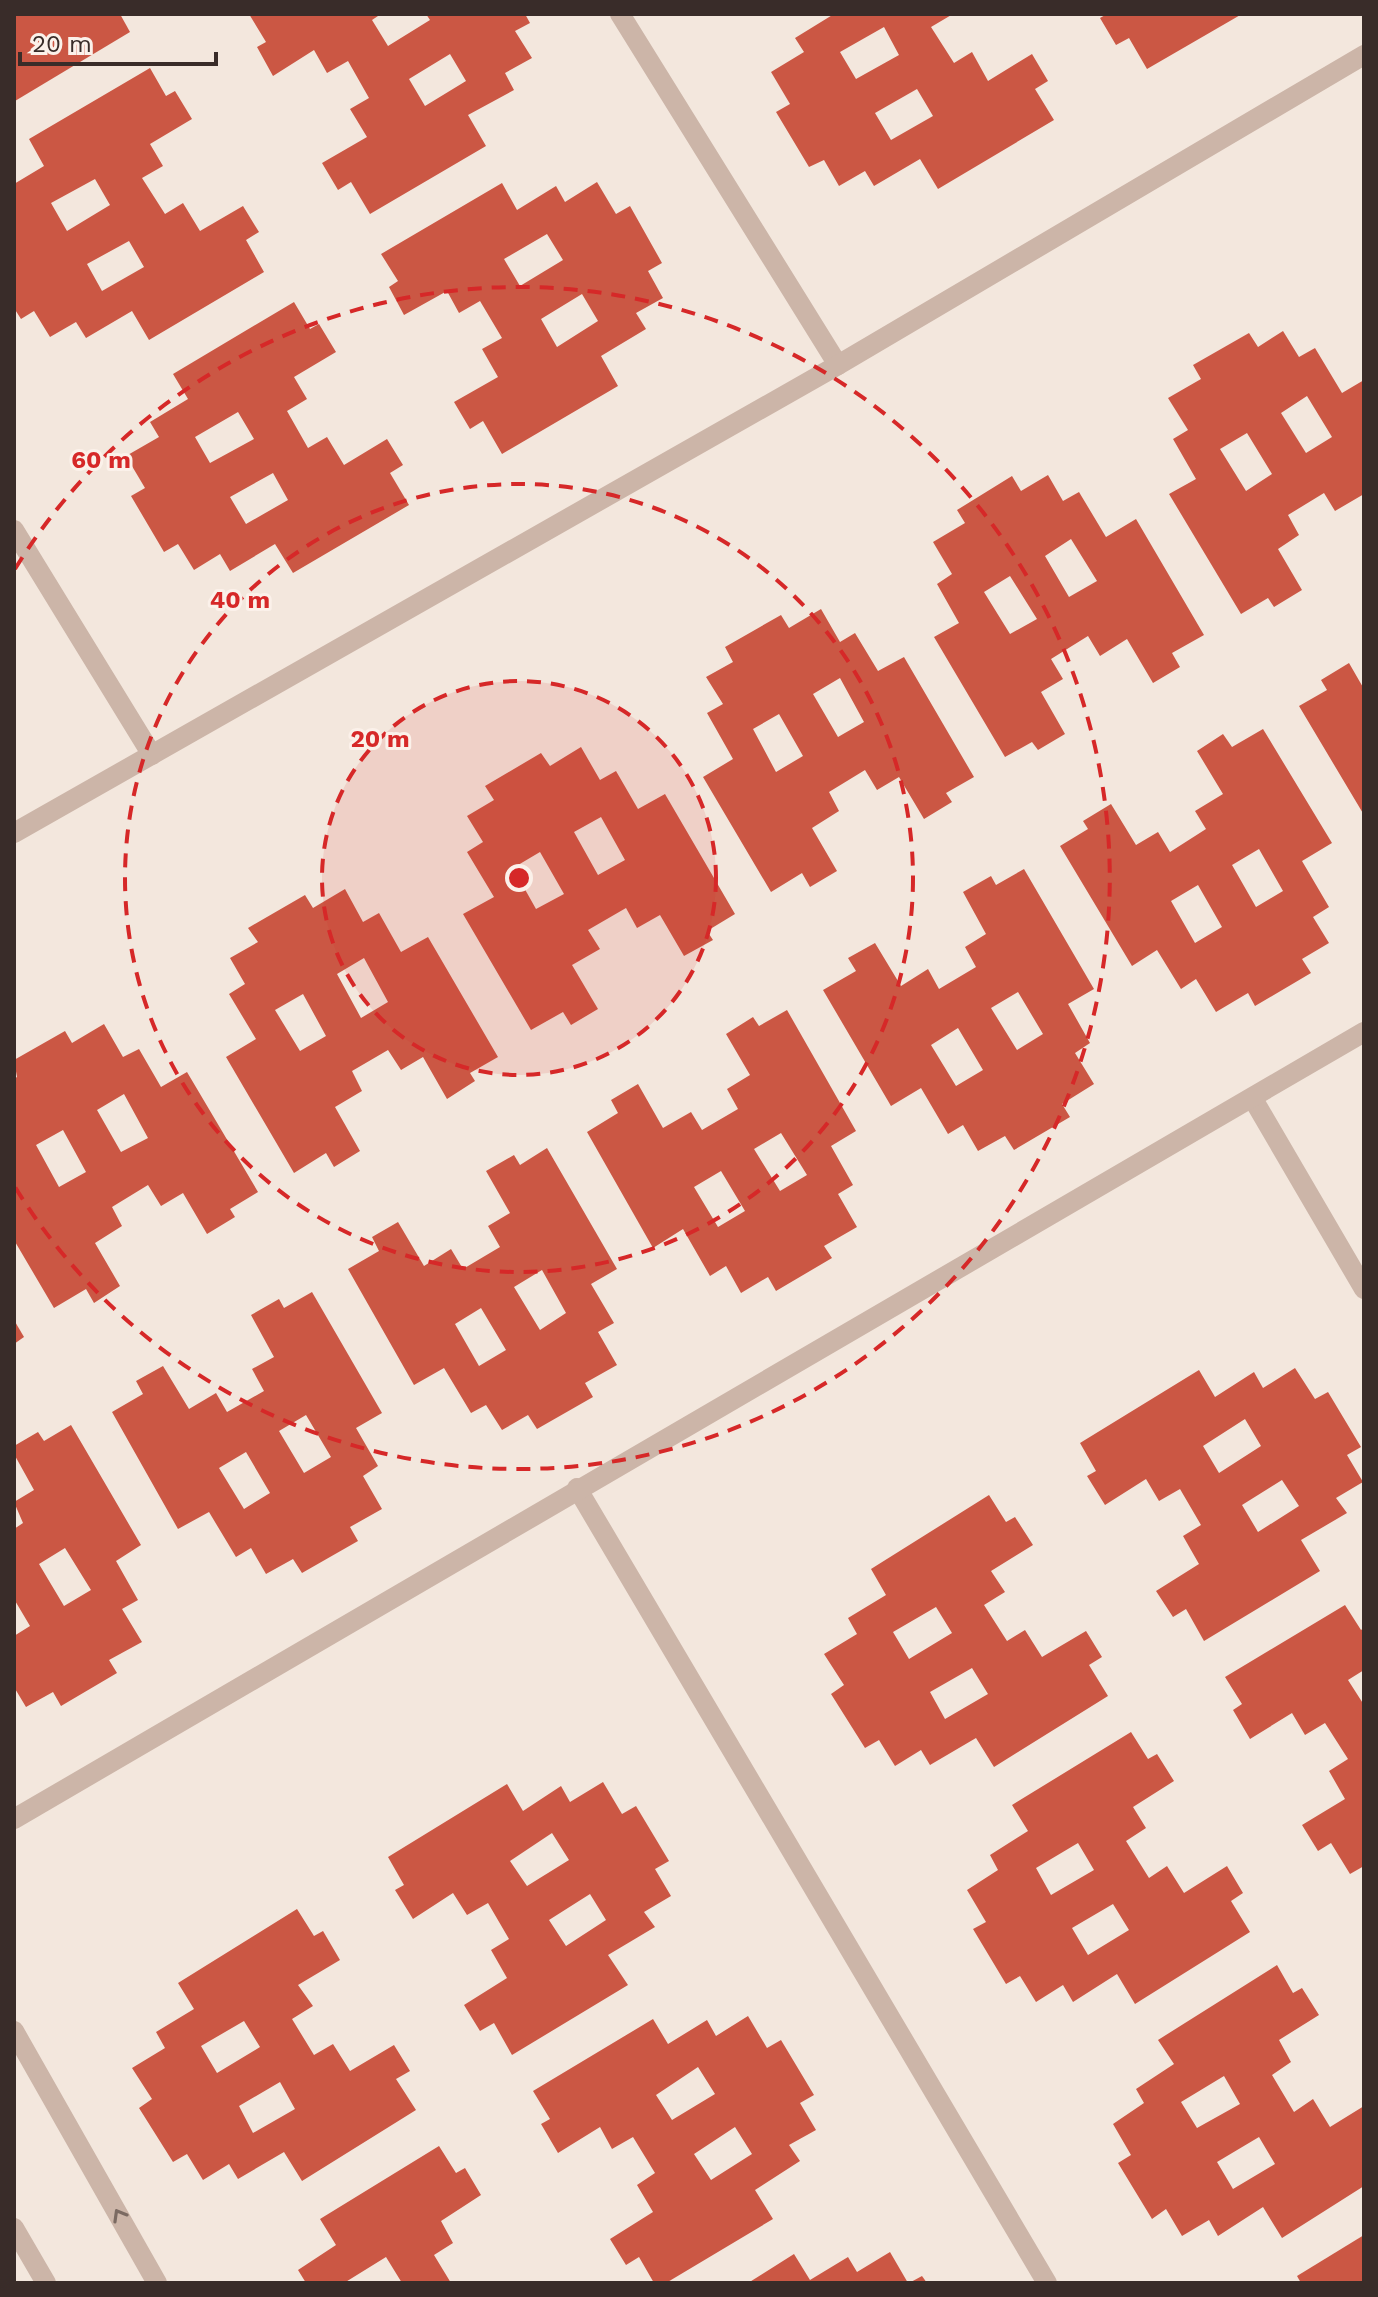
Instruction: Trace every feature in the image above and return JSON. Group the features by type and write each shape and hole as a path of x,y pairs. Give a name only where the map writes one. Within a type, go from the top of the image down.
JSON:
{"street":[{"path":"620,14 838,365"},
{"path":"14,833 838,365 1364,55"},
{"path":"14,530 152,755"},
{"path":"14,1819 577,1488 1364,1032"},
{"path":"1253,1099 1364,1289"},
{"path":"577,1488 1047,2283"},
{"path":"14,2031 157,2283"},
{"path":"14,2228 46,2283"}],"building":[{"path":"14,14 120,14 130,32 15,101"},
{"path":"249,14 381,14 372,20 388,46 430,20 426,14 525,14 530,23 515,31 532,58 505,73 514,90 468,115 486,146 370,214 351,182 338,190 322,163 367,137 350,109 369,98 348,61 327,73 314,50 273,76 257,47 266,42","holes":["450,54 466,81 425,106 409,79"]},
{"path":"834,14 953,14 931,27 954,63 972,52 988,81 1032,54 1048,81 1035,89 1054,120 938,189 920,159 874,186 865,171 839,186 824,160 809,167 776,112 790,104 771,72 804,52 795,38","holes":["884,27 899,55 856,79 840,52","917,89 933,116 891,140 875,113"]},
{"path":"1107,14 1242,14 1147,69 1129,38 1116,45 1100,18"},
{"path":"150,68 166,96 175,91 192,119 150,144 163,166 142,178 165,214 183,203 200,231 243,206 259,232 246,240 264,272 149,340 132,311 86,338 76,322 50,337 34,311 21,319 14,308 14,184 44,166 29,139","holes":["95,179 110,205 67,231 51,203","129,241 144,267 102,291 87,264"]},
{"path":"597,182 616,214 630,206 662,263 648,271 663,298 636,313 646,329 601,356 618,386 502,454 483,421 470,429 454,402 498,377 482,349 502,338 480,301 459,313 447,291 404,315 389,287 398,281 381,254 502,183 517,210 556,186 565,202","holes":["547,234 563,260 520,286 504,259","582,294 598,321 557,347 541,319"]},
{"path":"294,302 310,329 319,324 336,352 294,377 307,399 287,411 308,448 327,437 344,465 387,439 403,465 390,473 409,505 293,573 275,544 230,571 220,554 194,570 178,544 164,552 131,496 145,488 126,456 159,437 150,422 188,399 173,374","holes":["238,412 254,439 210,463 195,437","273,473 288,500 246,524 230,497"]},
{"path":"1283,331 1299,357 1315,348 1342,393 1364,380 1364,494 1335,511 1324,493 1288,515 1299,535 1278,549 1302,590 1274,607 1268,598 1241,614 1169,494 1196,479 1173,439 1188,430 1168,398 1201,379 1193,365 1249,333 1258,347","holes":["1307,396 1332,437 1306,453 1281,413","1247,433 1272,474 1246,491 1220,449"]},
{"path":"1048,475 1063,501 1079,492 1106,537 1136,519 1204,635 1172,653 1180,667 1153,683 1127,639 1100,656 1088,636 1051,659 1063,679 1041,692 1065,734 1038,750 1032,742 1005,757 934,637 959,623 937,584 952,574 933,542 965,523 957,510 1012,476 1021,491","holes":["1071,539 1097,581 1069,597 1045,556","1010,576 1037,619 1010,634 984,592"]},
{"path":"821,609 840,642 855,633 878,671 904,657 974,777 946,793 952,802 924,819 899,777 877,790 865,770 829,792 839,811 812,828 837,871 810,887 802,873 771,892 703,777 733,759 707,713 723,704 706,677 733,662 725,647 781,615 789,628","holes":["840,678 864,722 838,737 813,694","779,714 803,756 776,772 753,729"]},
{"path":"1349,663 1364,689 1364,815 1299,706 1327,690 1321,680"},
{"path":"1263,729 1332,843 1302,861 1329,907 1313,917 1329,943 1302,959 1311,973 1255,1006 1248,993 1216,1012 1196,979 1181,989 1157,950 1132,966 1060,846 1088,829 1083,821 1111,804 1136,845 1158,832 1170,852 1206,829 1195,811 1223,794 1197,751 1223,734 1232,747","holes":["1259,849 1283,891 1256,907 1232,865","1198,885 1222,927 1195,943 1171,901"]},
{"path":"581,747 600,780 616,771 638,809 665,794 735,914 707,931 713,940 684,956 660,915 637,928 626,908 588,930 600,949 572,965 598,1009 571,1025 563,1012 531,1030 463,914 494,897 467,852 483,842 467,816 494,800 485,786 541,753 550,766","holes":["601,817 625,860 598,875 574,832","540,852 564,894 536,909 513,868"]},
{"path":"1024,869 1094,989 1068,1004 1090,1043 1075,1053 1094,1084 1062,1104 1070,1117 1014,1150 1005,1136 978,1151 963,1125 948,1134 921,1088 891,1106 823,990 856,971 848,958 875,943 901,986 928,969 939,989 976,967 965,947 986,934 963,892 991,876 996,885","holes":["1018,992 1043,1034 1017,1050 991,1008","958,1028 983,1070 956,1086 931,1045"]},
{"path":"345,889 363,922 379,913 401,952 428,937 498,1057 470,1073 475,1081 447,1099 423,1057 401,1070 388,1050 352,1071 362,1091 335,1107 360,1151 334,1167 326,1153 294,1173 226,1057 256,1039 229,994 245,984 230,958 258,942 248,928 305,895 313,908","holes":["364,958 388,1002 361,1018 337,974","303,994 326,1036 300,1051 275,1010"]},
{"path":"787,1010 856,1131 831,1146 853,1185 838,1194 857,1227 824,1246 832,1258 776,1291 768,1277 741,1293 726,1266 710,1276 683,1229 653,1248 587,1132 618,1113 611,1100 638,1084 663,1128 691,1112 702,1130 738,1109 727,1089 750,1075 726,1034 753,1017 759,1026","holes":["781,1133 807,1175 780,1191 754,1149","721,1171 745,1211 718,1227 694,1187"]},
{"path":"104,1024 123,1057 139,1049 161,1087 187,1072 258,1192 230,1209 235,1217 207,1234 183,1193 161,1206 148,1185 112,1207 122,1226 95,1243 120,1286 94,1303 86,1289 54,1308 14,1240 14,1079 17,1077 14,1060 65,1031 72,1043","holes":["124,1094 148,1138 121,1152 97,1110","63,1130 86,1172 59,1187 36,1145"]},
{"path":"547,1148 617,1269 591,1284 614,1323 598,1332 617,1365 585,1383 593,1397 537,1429 528,1415 502,1430 486,1405 471,1413 444,1368 414,1385 348,1269 379,1251 372,1237 398,1222 424,1266 451,1249 463,1269 500,1247 488,1226 510,1213 486,1171 514,1155 520,1165","holes":["542,1270 566,1313 540,1330 514,1287","481,1308 506,1350 479,1366 455,1324"]},
{"path":"312,1292 382,1413 356,1428 378,1466 363,1476 382,1509 350,1527 358,1541 302,1573 293,1559 266,1574 251,1548 236,1557 209,1512 178,1529 112,1412 143,1394 136,1381 163,1366 189,1409 216,1393 227,1412 264,1391 252,1369 274,1357 251,1315 279,1299 284,1308","holes":["306,1415 331,1457 304,1473 279,1431","246,1452 270,1493 244,1509 219,1468"]},
{"path":"14,1320 24,1337 14,1344"},
{"path":"1295,1368 1315,1399 1328,1392 1361,1447 1347,1455 1363,1482 1336,1498 1347,1513 1301,1540 1320,1571 1204,1641 1186,1609 1173,1617 1156,1591 1199,1564 1183,1536 1201,1525 1180,1489 1159,1501 1146,1479 1105,1505 1087,1476 1096,1471 1080,1443 1199,1370 1215,1397 1254,1372 1263,1388","holes":["1245,1419 1261,1446 1219,1473 1203,1446","1282,1480 1299,1506 1258,1532 1242,1505"]},
{"path":"71,1425 141,1545 116,1561 138,1600 122,1609 142,1642 109,1660 117,1673 61,1706 53,1692 26,1707 14,1687 14,1636 30,1626 14,1599 14,1529 23,1523 14,1502 34,1490 14,1454 14,1446 38,1432 44,1441","holes":["65,1548 91,1590 64,1606 39,1564"]},
{"path":"989,1495 1006,1522 1015,1517 1033,1545 991,1571 1005,1592 984,1605 1007,1641 1025,1630 1042,1657 1086,1631 1102,1657 1089,1665 1108,1696 994,1767 976,1738 930,1765 921,1750 895,1766 879,1740 865,1748 831,1694 844,1685 824,1654 857,1634 848,1618 886,1595 871,1569","holes":["936,1607 952,1633 909,1659 893,1632","972,1668 988,1694 945,1719 930,1692"]},
{"path":"1345,1605 1361,1630 1364,1628 1364,1670 1348,1680 1364,1705 1364,1866 1350,1874 1331,1843 1318,1851 1302,1825 1345,1799 1329,1771 1348,1759 1325,1723 1305,1735 1292,1713 1250,1739 1233,1710 1242,1704 1225,1677"},
{"path":"1131,1732 1148,1759 1157,1754 1174,1781 1133,1807 1146,1828 1126,1841 1149,1878 1167,1866 1184,1893 1227,1866 1243,1893 1231,1901 1250,1932 1135,2004 1117,1974 1073,2002 1063,1985 1036,2002 1020,1976 1006,1984 973,1929 986,1922 967,1890 998,1870 990,1855 1028,1831 1012,1805","holes":["1078,1843 1094,1870 1051,1895 1036,1868","1113,1904 1129,1930 1088,1955 1072,1928"]},
{"path":"603,1782 622,1814 636,1806 669,1861 655,1869 671,1896 644,1912 655,1927 608,1955 628,1985 512,2055 494,2023 480,2031 464,2005 507,1978 491,1950 509,1939 488,1903 467,1915 453,1893 413,1919 395,1890 404,1885 388,1857 507,1784 523,1811 561,1786 570,1802","holes":["552,1833 569,1860 527,1886 510,1861","590,1894 606,1920 566,1946 549,1920"]},
{"path":"297,1909 314,1936 323,1931 340,1960 298,1985 313,2006 292,2019 314,2055 333,2044 350,2071 394,2045 410,2071 396,2079 416,2110 302,2181 284,2152 238,2179 229,2164 203,2180 187,2154 173,2162 139,2108 152,2099 132,2068 165,2048 156,2032 194,2009 178,1983","holes":["244,2021 260,2047 217,2073 201,2046","280,2082 295,2109 253,2133 239,2106"]},
{"path":"1277,1965 1293,1993 1302,1988 1319,2015 1279,2040 1291,2062 1272,2075 1294,2112 1313,2099 1330,2127 1364,2106 1364,2186 1282,2238 1263,2207 1218,2236 1209,2220 1182,2236 1166,2209 1152,2219 1118,2163 1131,2155 1113,2124 1144,2103 1136,2089 1174,2064 1158,2040","holes":["1224,2076 1240,2104 1197,2128 1181,2102","1259,2137 1275,2164 1233,2189 1217,2162"]},
{"path":"748,2016 767,2048 781,2040 814,2095 800,2103 816,2130 789,2145 800,2161 755,2190 773,2219 666,2283 654,2283 639,2257 626,2265 610,2239 653,2212 637,2185 655,2173 633,2137 612,2149 600,2127 558,2153 541,2124 550,2119 533,2091 653,2019 668,2044 707,2020 716,2036","holes":["698,2067 715,2094 672,2120 656,2095","735,2127 752,2154 711,2180 694,2154"]},
{"path":"439,2146 456,2173 465,2168 481,2195 441,2221 453,2243 434,2255 451,2283 402,2283 386,2257 344,2283 306,2283 298,2270 336,2245 320,2219"},
{"path":"1364,2235 1364,2283 1301,2283 1297,2276"},
{"path":"890,2252 908,2283 748,2283 794,2254 810,2280 848,2257 857,2272"},
{"path":"922,2276 927,2283 909,2283"}]}
